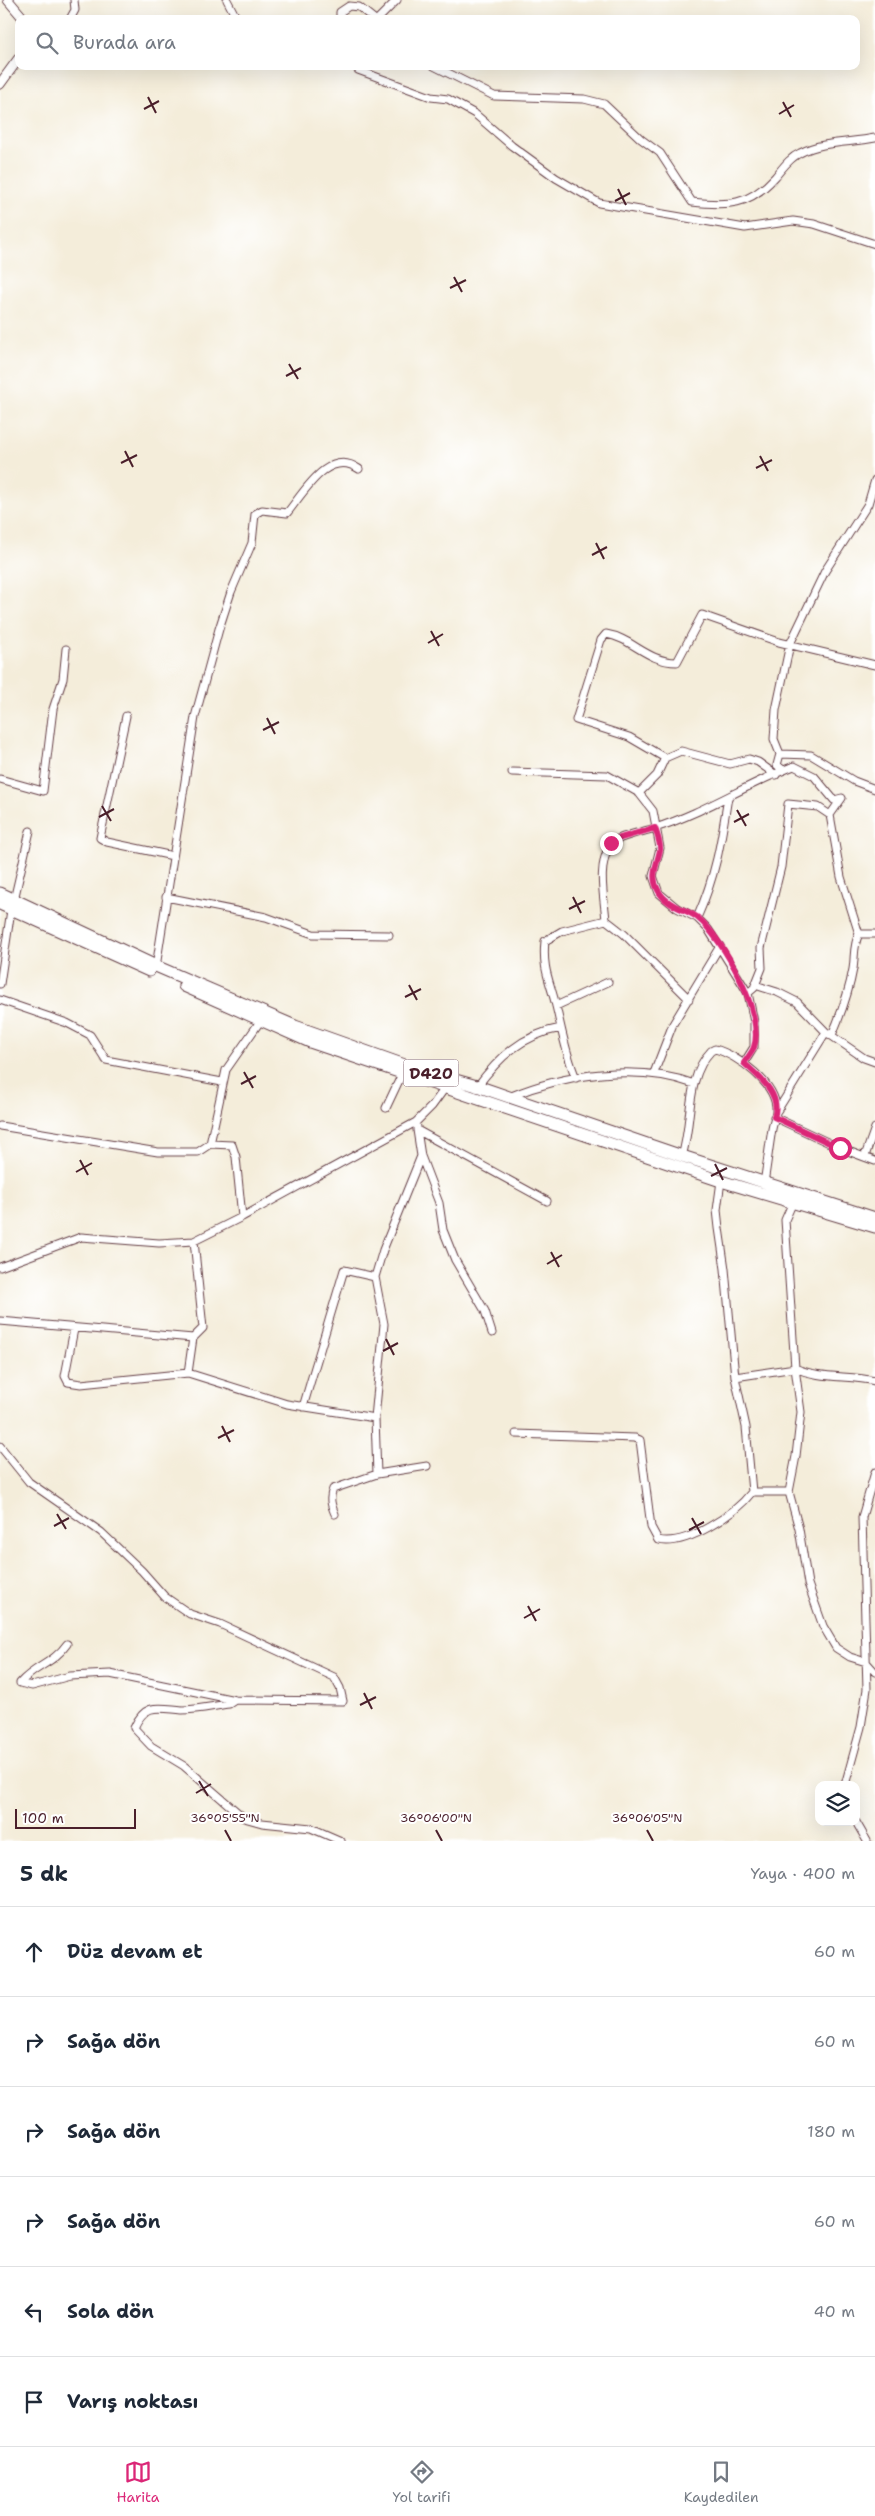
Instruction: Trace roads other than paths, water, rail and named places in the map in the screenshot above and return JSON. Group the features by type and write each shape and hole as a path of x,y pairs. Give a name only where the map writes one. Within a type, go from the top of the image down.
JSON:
{"highway":[{"name":"D420","path":"0,893 13,905 310,1042 445,1088 474,1090 495,1103 721,1181 875,1227"},
{"name":"D420","path":"0,904 13,905"},
{"name":"D420","path":"154,969 295,1026 474,1090 506,1098 875,1218"}],"street":[{"path":"8,0 21,15"},
{"path":"72,15 75,10 74,0"},
{"path":"227,0 235,15"},
{"path":"382,15 397,0"},
{"path":"340,15 340,12 350,6 359,7 369,15"},
{"path":"0,84 15,63"},
{"path":"358,70 431,97 448,99 468,110 556,178 599,203 744,228 793,221 814,224 875,244"},
{"path":"442,70 494,96 584,99 604,104 641,139 660,153 692,202 724,206 754,197 780,168 798,153 826,144 875,138"},
{"path":"154,969 195,717 231,592 252,542 255,514 262,510 286,513 314,478 338,464 351,464 359,469"},
{"path":"779,772 777,766 780,754 774,739 776,710 790,644 825,571 868,504 875,480"},
{"path":"665,758 629,737 605,731 576,720 601,640 606,634 615,635 648,655 666,662 677,662 702,615 790,644 875,665"},
{"path":"0,779 43,791 54,709 63,679 66,649"},
{"path":"126,716 100,838 107,842 173,856"},
{"path":"639,793 657,775 665,758 672,753 687,751 730,764 749,759 779,772"},
{"path":"780,754 811,755 854,781 875,789"},
{"path":"689,999 624,934 606,920 603,868 611,843 617,839 655,828 794,766 807,772 814,776 834,800 842,798 830,815 841,877 859,934 856,941 853,969 846,1002 829,1034 776,1114"},
{"path":"512,772 606,775 639,793 653,811 660,848 655,864 655,884 665,900 697,918 720,946 748,993 754,1022 754,1047 744,1063"},
{"path":"697,918 708,892 721,847 728,797"},
{"path":"748,993 755,986 762,968 761,948 781,867 788,804 818,807 830,815"},
{"path":"0,984 13,905 30,831"},
{"path":"166,898 266,917 313,934 389,935"},
{"path":"576,1078 544,968 545,941 562,930 606,920"},
{"path":"859,934 875,934"},
{"path":"654,1073 673,1024 720,946"},
{"path":"556,1006 608,982"},
{"path":"755,986 778,992 797,1002 829,1034 864,1058 875,1062"},
{"path":"0,1000 67,1023 90,1035 106,1060 222,1082"},
{"path":"210,1144 226,1070 261,1020"},
{"path":"474,1090 504,1056 527,1038 541,1032 561,1028"},
{"path":"682,1156 690,1126 694,1084 706,1056 715,1049 744,1063 768,1087 775,1098 776,1114 764,1183"},
{"path":"495,1103 528,1089 576,1078 613,1073 654,1073 694,1084"},
{"path":"386,1108 402,1074"},
{"path":"0,1267 81,1237 159,1243 194,1241 242,1218 416,1122 432,1106 445,1088"},
{"path":"776,1114 840,1148 875,1161"},
{"path":"416,1122 421,1156 439,1204 443,1230 455,1260 485,1311 492,1333"},
{"path":"0,1126 158,1152 198,1152 210,1144 232,1145 236,1157 242,1218"},
{"path":"865,1156 875,1128"},
{"path":"418,1130 547,1202"},
{"path":"376,1474 375,1418 384,1324 375,1277 383,1250 421,1156"},
{"path":"516,1434 635,1438 640,1440 652,1527 658,1540 664,1542 697,1533 711,1526 738,1508 752,1492 746,1427 735,1377 725,1269 717,1210 721,1181"},
{"path":"793,1202 785,1220 795,1368 801,1412 795,1464 789,1492 799,1529 808,1584 823,1626 836,1648 850,1657 866,1662 875,1660"},
{"path":"188,1373 193,1338 203,1328 194,1241"},
{"path":"303,1407 344,1270 375,1277"},
{"path":"0,1322 193,1338"},
{"path":"74,1329 65,1376 68,1382 81,1384 188,1373 287,1404 375,1418"},
{"path":"735,1377 795,1368 804,1372 875,1381"},
{"path":"0,1446 29,1482 101,1532 142,1571 165,1597 190,1614 220,1624 334,1677 340,1688 343,1701 235,1700 110,1674 70,1676 32,1686 20,1683 31,1671 58,1657 67,1644"},
{"path":"335,1514 331,1501 333,1489 376,1474 427,1466"},
{"path":"846,1781 865,1712 866,1662 862,1517 875,1472"},
{"path":"752,1492 789,1492"},
{"path":"866,1662 875,1672"},
{"path":"235,1700 229,1704 183,1710 167,1707 152,1708 138,1718 134,1728 151,1746 184,1766 244,1818 262,1823 311,1828 341,1841"},
{"path":"858,1826 867,1841"}]}
